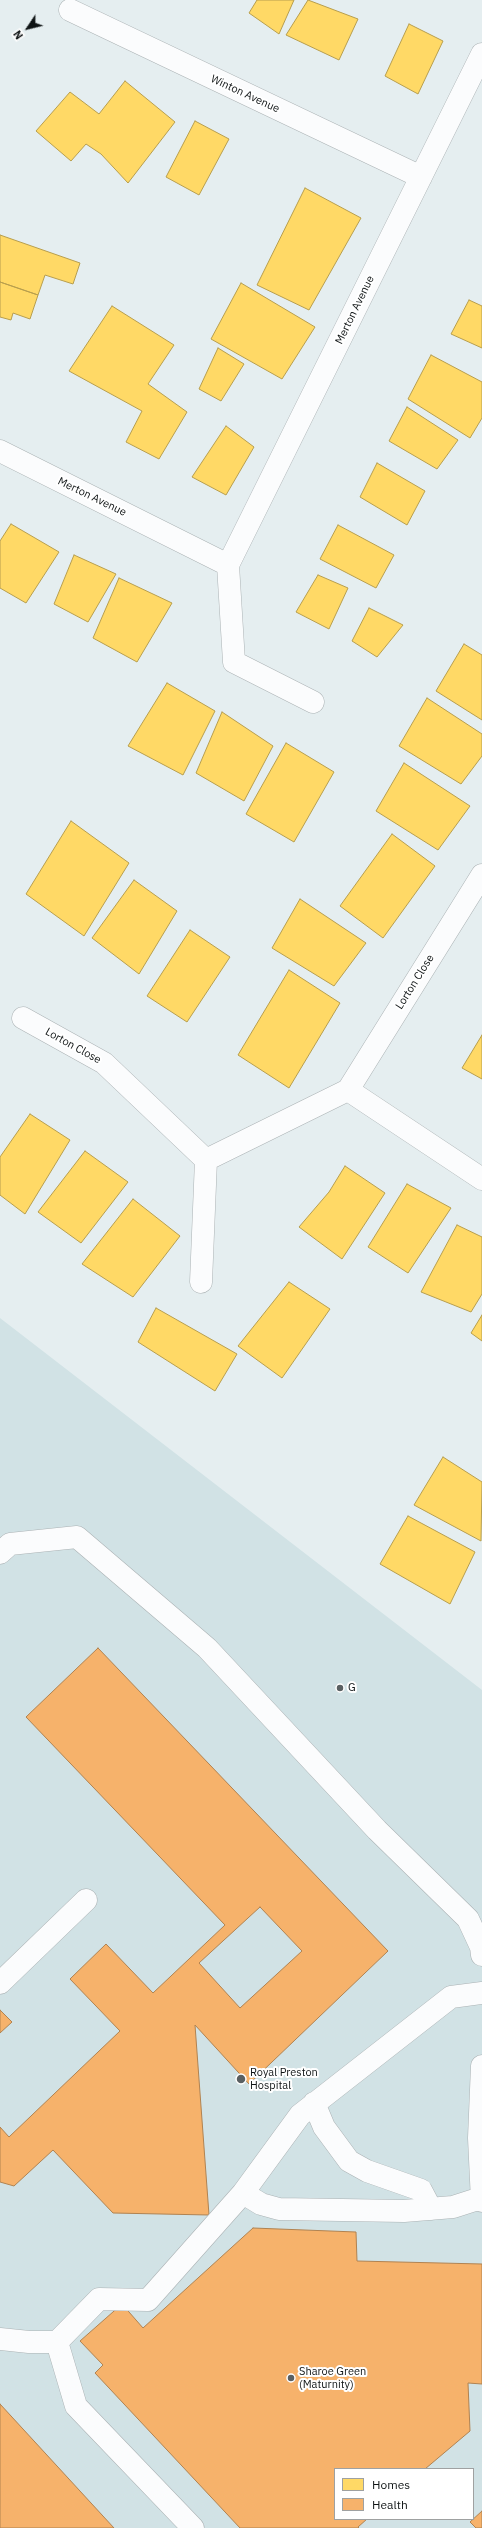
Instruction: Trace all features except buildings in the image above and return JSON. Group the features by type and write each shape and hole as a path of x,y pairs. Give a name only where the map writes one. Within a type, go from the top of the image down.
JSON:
{"street":[{"name":"Winton Avenue","path":"70,10 421,177"},
{"name":"Merton Avenue","path":"313,702 234,662 228,565 482,54"},
{"name":"Merton Avenue","path":"0,451 228,565"},
{"name":"Lorton Close","path":"348,1090 482,875"},
{"name":"Lorton Close","path":"23,1018 104,1063 206,1160"},
{"path":"201,1282 206,1160 348,1090 482,1179"},
{"path":"0,1553 10,1544 77,1537 207,1648 377,1830 468,1919 481,1947 482,1955"},
{"path":"0,1983 86,1900"},
{"path":"0,2339 29,2342 57,2342 99,2299 148,2300 243,2193 300,2115 451,1997 482,1993"},
{"path":"243,2193 260,2204 279,2209 404,2211 453,2207 481,2199 480,2137 482,2066"},
{"path":"314,2103 324,2127 349,2161 367,2171 421,2190 431,2209"},
{"path":"57,2342 76,2406 193,2528"}],"shaded area":[{"name":"Royal Preston Hospital","path":"0,1318 482,1690 482,2528 0,2528"}],"place":[{"name":"G","path":"340,1688"},
{"name":"Royal Preston Hospital","path":"241,2079"},
{"name":"Sharoe Green (Maturnity)","path":"291,2378"}]}
